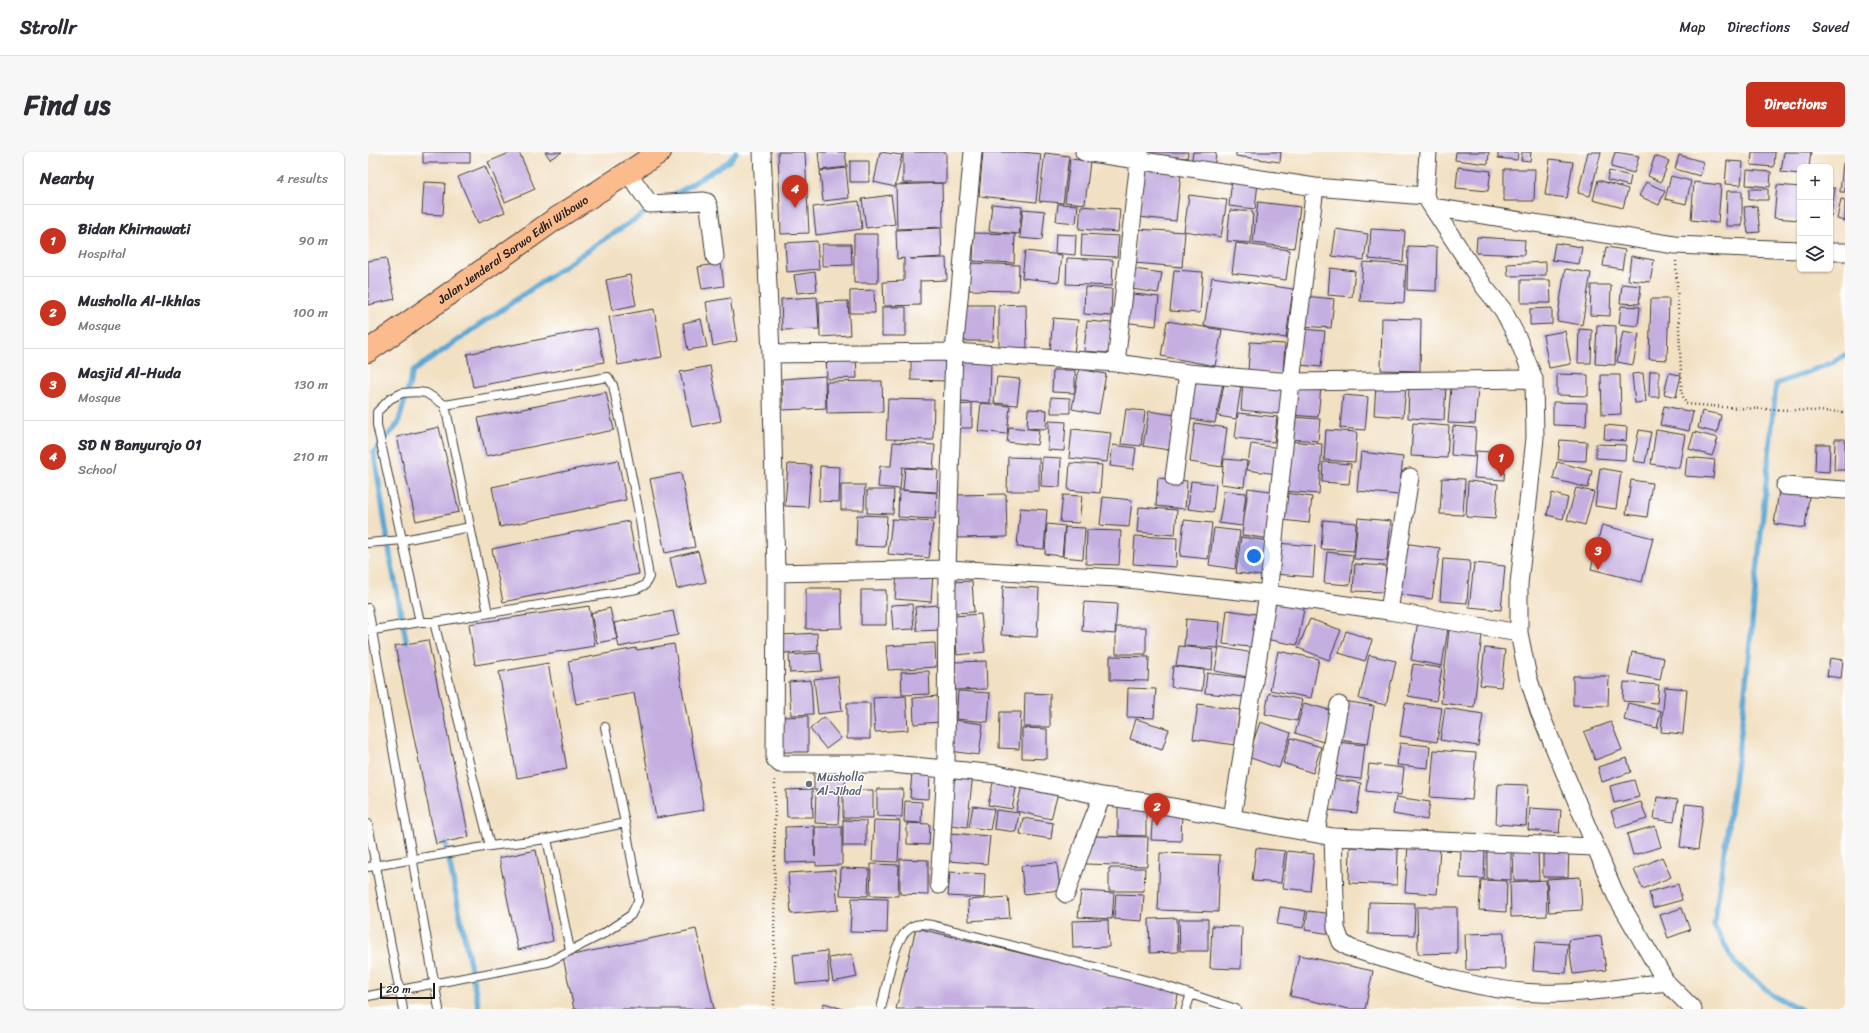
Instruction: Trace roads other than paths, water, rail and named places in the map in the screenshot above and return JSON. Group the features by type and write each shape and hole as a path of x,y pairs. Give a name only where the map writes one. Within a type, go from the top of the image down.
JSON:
{"main road":[{"name":"Jalan Jenderal Sarwo Edhi Wibowo","path":"368,351 554,220 660,152"}],"street":[{"path":"762,152 771,354 776,573 775,759 783,765 892,764 996,774 1102,796 1146,802 1333,837 1595,847"},
{"path":"940,885 946,769 947,569 954,352 973,152"},
{"path":"1084,152 1140,156 1315,187 1429,201 1675,245 1797,250"},
{"path":"1428,152 1429,201 1485,288 1503,310 1518,339 1534,379 1535,438 1519,584 1519,633 1528,677 1539,711 1616,896 1666,982 1693,1009"},
{"path":"1116,363 1140,156"},
{"path":"628,172 650,204 707,202 709,207 715,257"},
{"path":"1232,818 1268,594 1291,382 1315,187"},
{"path":"1833,252 1845,252"},
{"path":"771,354 954,352 1116,363 1188,373 1291,382 1534,379"},
{"path":"1174,478 1188,373"},
{"path":"1389,611 1410,477"},
{"path":"1786,486 1845,490"},
{"path":"776,573 947,569 1118,578 1268,594 1389,611 1519,633"},
{"path":"1316,833 1339,705"},
{"path":"1066,894 1102,796"},
{"path":"1333,837 1336,928 1341,942 1350,948 1415,969 1481,986 1538,993 1585,992 1666,982"}],"lane":[{"path":"370,631 637,589 646,585 649,577 638,508 615,393 611,380 608,377 446,405 426,393 402,393 390,399 377,412 377,425 420,622"},
{"path":"446,405 488,613"},
{"path":"368,544 403,540 470,528"},
{"path":"368,608 370,631 433,983 439,1009"},
{"path":"434,622 490,846"},
{"path":"368,996 548,962 603,934 631,915 638,901 638,893 605,727"},
{"path":"371,866 490,846 548,839 625,823"},
{"path":"368,824 371,866 403,1009"},
{"path":"548,839 570,950"},
{"path":"881,1009 898,942 909,928 917,924 932,925 1153,982 1236,1009"},
{"path":"1186,1009 1191,994"}],"waterway":[{"path":"671,197 729,161 736,152"},
{"path":"408,650 391,561 374,452 398,424 413,371 604,239 653,208"},
{"path":"1800,1009 1774,996 1735,963 1714,926 1741,732 1776,384 1834,362 1845,355"},
{"path":"444,835 479,1009"}],"place":[{"name":"SD N Banyurojo 01","path":"795,208"},
{"name":"Bidan Khirnawati","path":"1501,477"},
{"name":"Masjid Al-Huda","path":"1598,570"},
{"name":"Musholla Al-Jihad","path":"809,784"},
{"name":"Musholla Al-Ikhlas","path":"1157,826"}]}
